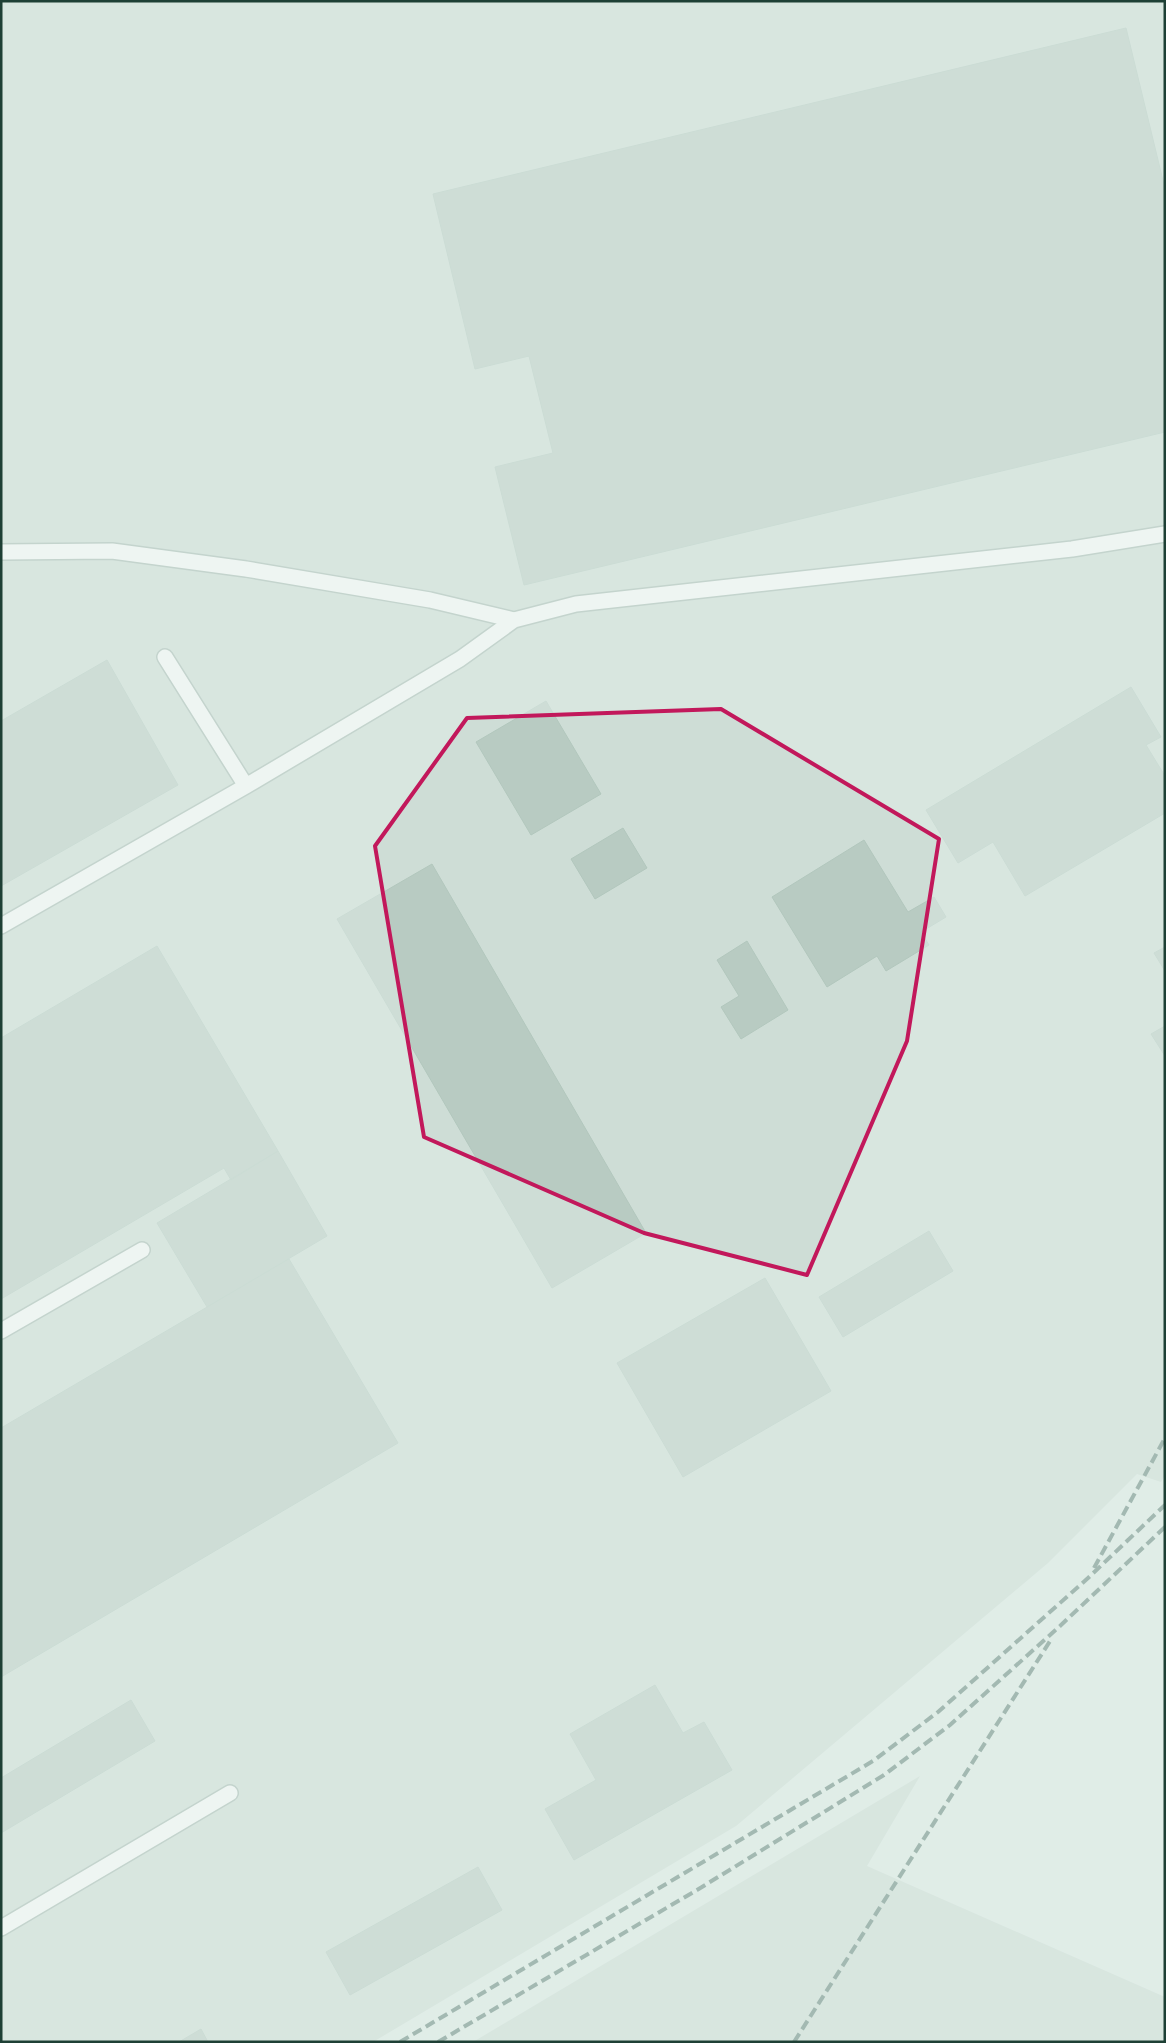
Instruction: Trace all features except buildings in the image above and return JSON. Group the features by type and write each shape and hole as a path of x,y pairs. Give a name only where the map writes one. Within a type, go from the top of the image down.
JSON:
{"lane":[{"path":"1,926 246,786 460,658 514,620 576,604 1072,549 1165,534"},
{"path":"1,552 112,551 246,569 430,600 514,620"},
{"path":"165,657 246,786"},
{"path":"1,1332 142,1250"},
{"path":"1,1928 230,1793"}],"highlighted area":[{"path":"721,709 939,839 907,1041 807,1275 644,1233 424,1137 375,846 467,718"}],"shaded area":[{"path":"1,1 1165,1 1165,1475 1161,1482 1137,1474 1048,1563 736,1826 373,2042 1,2042"},
{"path":"920,1776 867,1866 1165,1997 1165,2042 473,2042"}],"railway":[{"path":"1094,1568 1165,1438"},
{"path":"400,2042 873,1761 938,1712 1088,1578 1165,1505"},
{"path":"438,2042 697,1890 884,1775 950,1725 1060,1626 1165,1527"},
{"path":"794,2042 1052,1638"}]}
